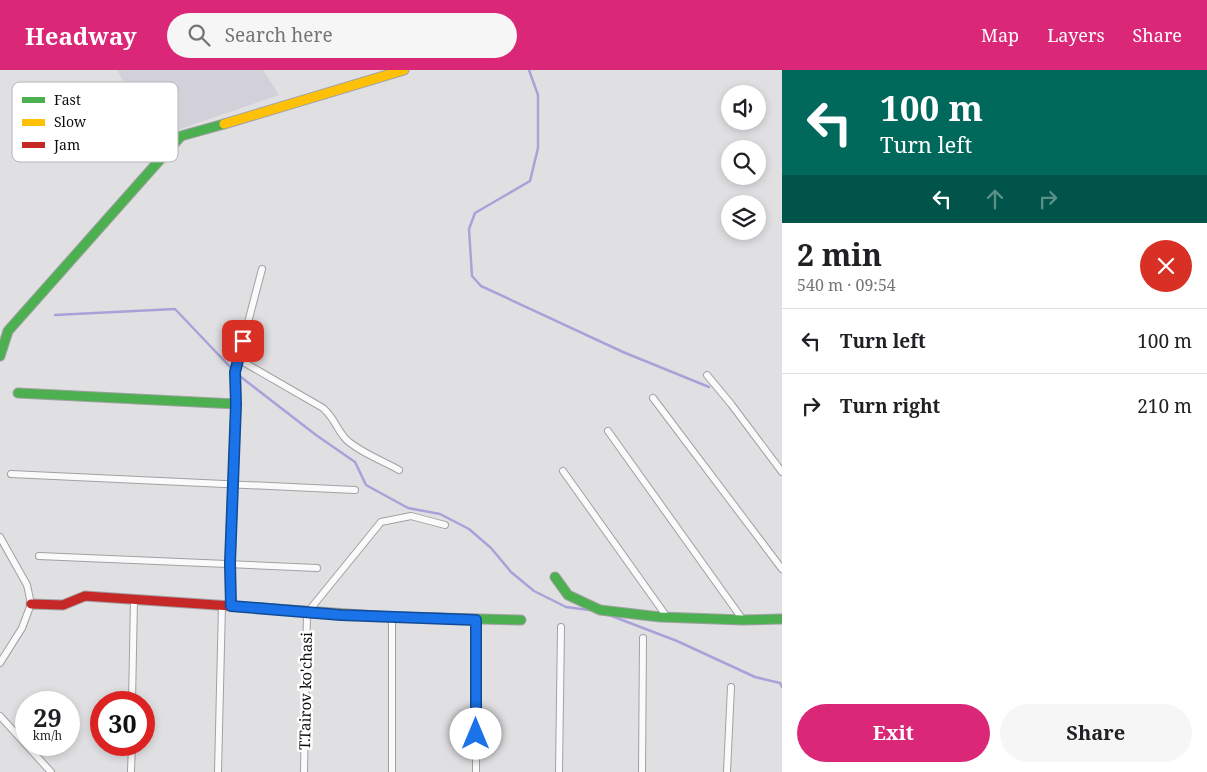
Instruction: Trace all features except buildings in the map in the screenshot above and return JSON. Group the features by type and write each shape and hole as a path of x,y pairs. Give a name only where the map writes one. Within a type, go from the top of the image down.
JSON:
{"street":[{"path":"178,138 180,136 244,119 404,70"},
{"path":"0,356 8,331 157,162"},
{"path":"231,606 230,563 236,404 235,372 262,269"},
{"path":"238,359 323,408 333,418 344,438 352,445 399,470"},
{"path":"707,375 782,472"},
{"path":"18,393 236,404"},
{"path":"653,398 782,569"},
{"path":"608,431 743,620"},
{"path":"563,471 667,617"},
{"path":"11,474 355,490"},
{"name":"T.Tairov ko'chasi","path":"304,772 307,613 381,522 411,516 445,525"},
{"path":"0,537 27,585 31,604 22,628 0,663"},
{"path":"39,556 317,568"},
{"path":"555,576 568,595 600,610 667,617 743,620 782,619"},
{"path":"31,604 63,606 85,596 392,618 521,620"},
{"path":"132,691 134,599"},
{"path":"218,772 222,605"},
{"path":"392,618 392,772"},
{"path":"476,620 476,772"},
{"path":"559,772 561,627"},
{"path":"642,772 643,638"},
{"path":"727,772 731,687"},
{"path":"0,716 51,772"},
{"path":"131,771 132,756"}],"shaded area":[{"path":"117,70 263,70 279,95 178,130 178,82 124,82"}],"waterway":[{"path":"529,70 538,95 538,148 530,181 475,213 469,229 472,276 481,286 623,352 709,387"},
{"path":"55,315 175,309 233,370"},
{"path":"237,374 316,435 355,462 366,485 408,508 440,514 469,529 491,548 511,572 534,591 566,607 589,610"},
{"path":"609,615 677,641 755,677 780,683 782,687"}],"traffic: fast":[{"path":"178,139 181,136 224,124"},
{"path":"0,356 8,331 158,162"},
{"path":"18,393 236,404 230,563 231,606"},
{"path":"555,577 568,595 600,610 660,617 743,620 782,619"},
{"path":"440,618 521,620"}],"traffic: slow":[{"path":"224,124 404,70"},
{"path":"231,606 392,617 440,618"}],"traffic: jam":[{"path":"31,604 63,605 85,596 231,606"}],"route":[{"path":"243,341 235,372 236,404 230,563 231,606 392,618 476,620 476,734"}]}
